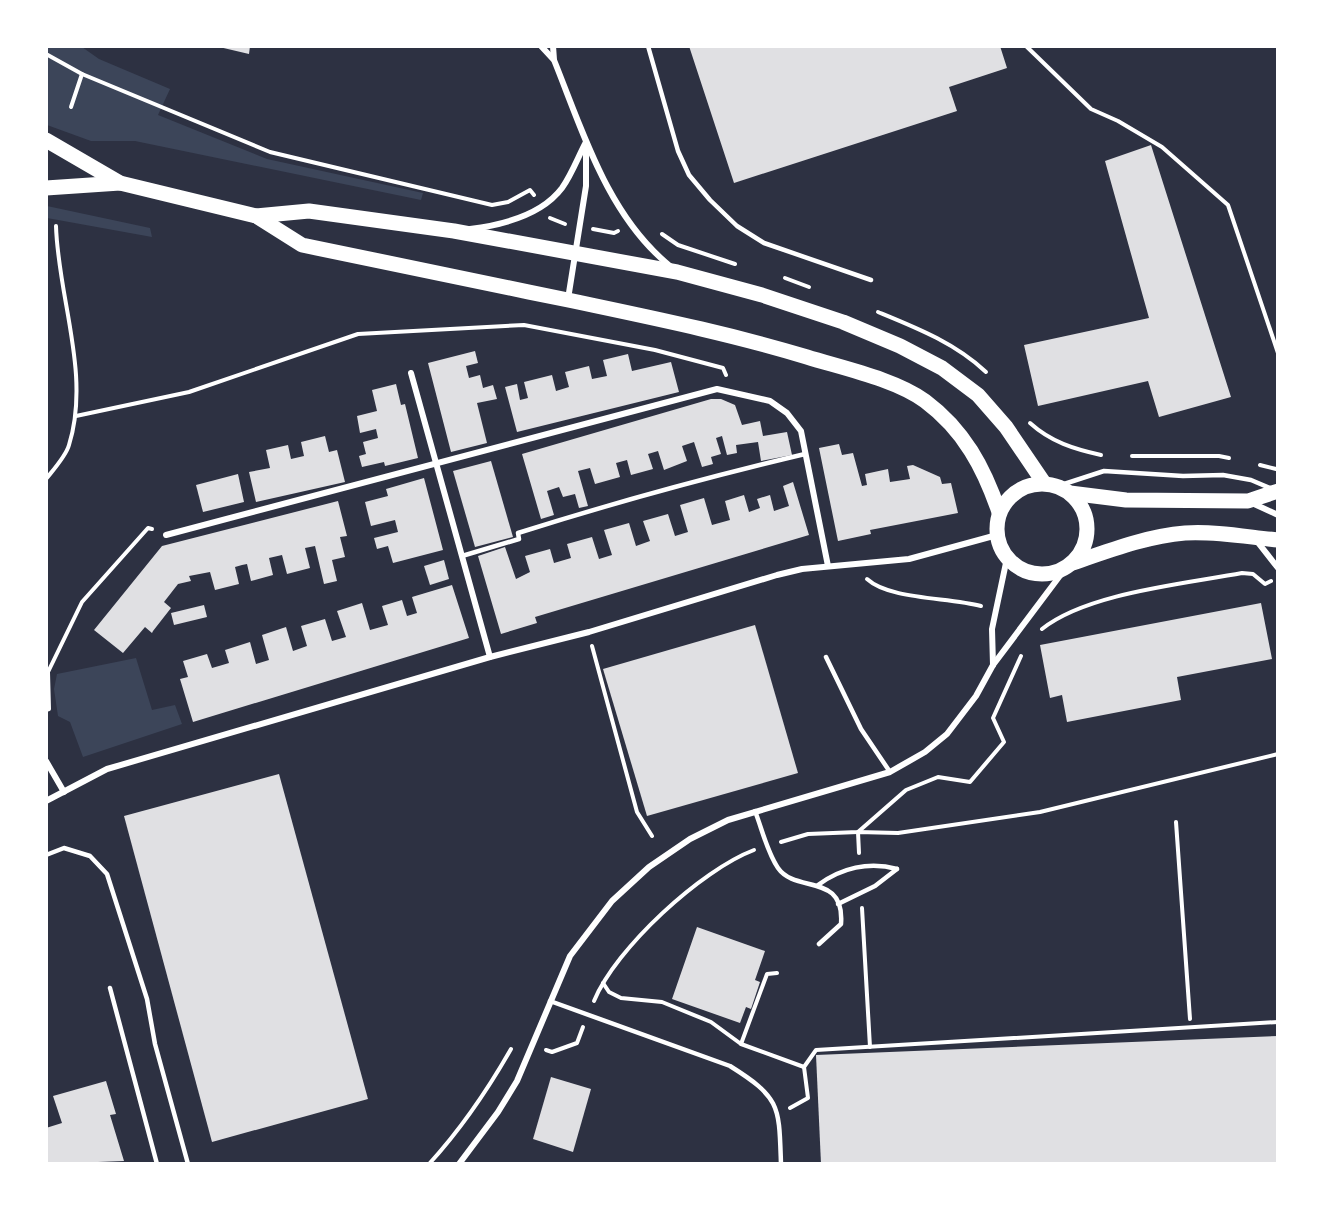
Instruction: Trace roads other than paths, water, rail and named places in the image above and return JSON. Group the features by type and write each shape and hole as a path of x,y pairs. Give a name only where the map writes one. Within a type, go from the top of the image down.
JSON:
{"main road":[{"path":"46,141 120,183 256,216 309,212 454,231 677,272 762,295 843,322 942,368 978,395 1057,488 1081,505 1087,519 1087,536 1082,550 1069,566"},
{"path":"46,188 120,183"},
{"path":"256,216 302,245 683,324 767,344 900,388 924,400 949,422 972,450 988,479 999,512 997,535 1007,558 1019,568 1034,574 1050,574 1141,542 1182,533 1211,532 1278,540"},
{"path":"999,512 1017,490 1057,488 1126,500 1248,501 1277,491"}],"street":[{"path":"541,46 554,60"},
{"path":"553,46 554,60 586,142 629,225 652,252 677,272"},
{"path":"454,231 517,220 541,206 561,189 586,142"},
{"path":"568,300 586,186 586,142"},
{"path":"411,373 490,657"},
{"path":"166,535 717,389 770,401 787,413 801,431 828,566"},
{"path":"1248,501 1278,515"},
{"path":"46,801 106,769 490,657 589,632 777,575 828,566 854,566 909,559 997,535"},
{"path":"1253,538 1278,568"},
{"path":"993,665 992,629 1007,558"},
{"path":"459,1164 498,1112 516,1081 570,956 612,901 649,867 690,839 728,820 890,772 926,752 947,735 976,696 993,665 1069,566"},
{"path":"46,761 64,792"}],"lane":[{"path":"648,46 678,151 689,176 711,200 737,226 764,243 871,280"},
{"path":"462,556 519,539 518,533 585,512 710,477 805,454"},
{"path":"1057,488 1104,471 1183,476 1223,475 1251,480 1277,491"},
{"path":"826,657 861,729 890,772"},
{"path":"755,811 778,868 790,878 818,885 834,897 838,904 841,924 819,944"},
{"path":"46,855 64,848 90,856 107,874 147,999 155,1044 188,1164"},
{"path":"818,885 834,873 860,867 879,864 897,869 875,886 838,904"},
{"path":"110,988 157,1164"},
{"path":"550,1001 730,1066 768,1094 779,1113 781,1164"}]}
